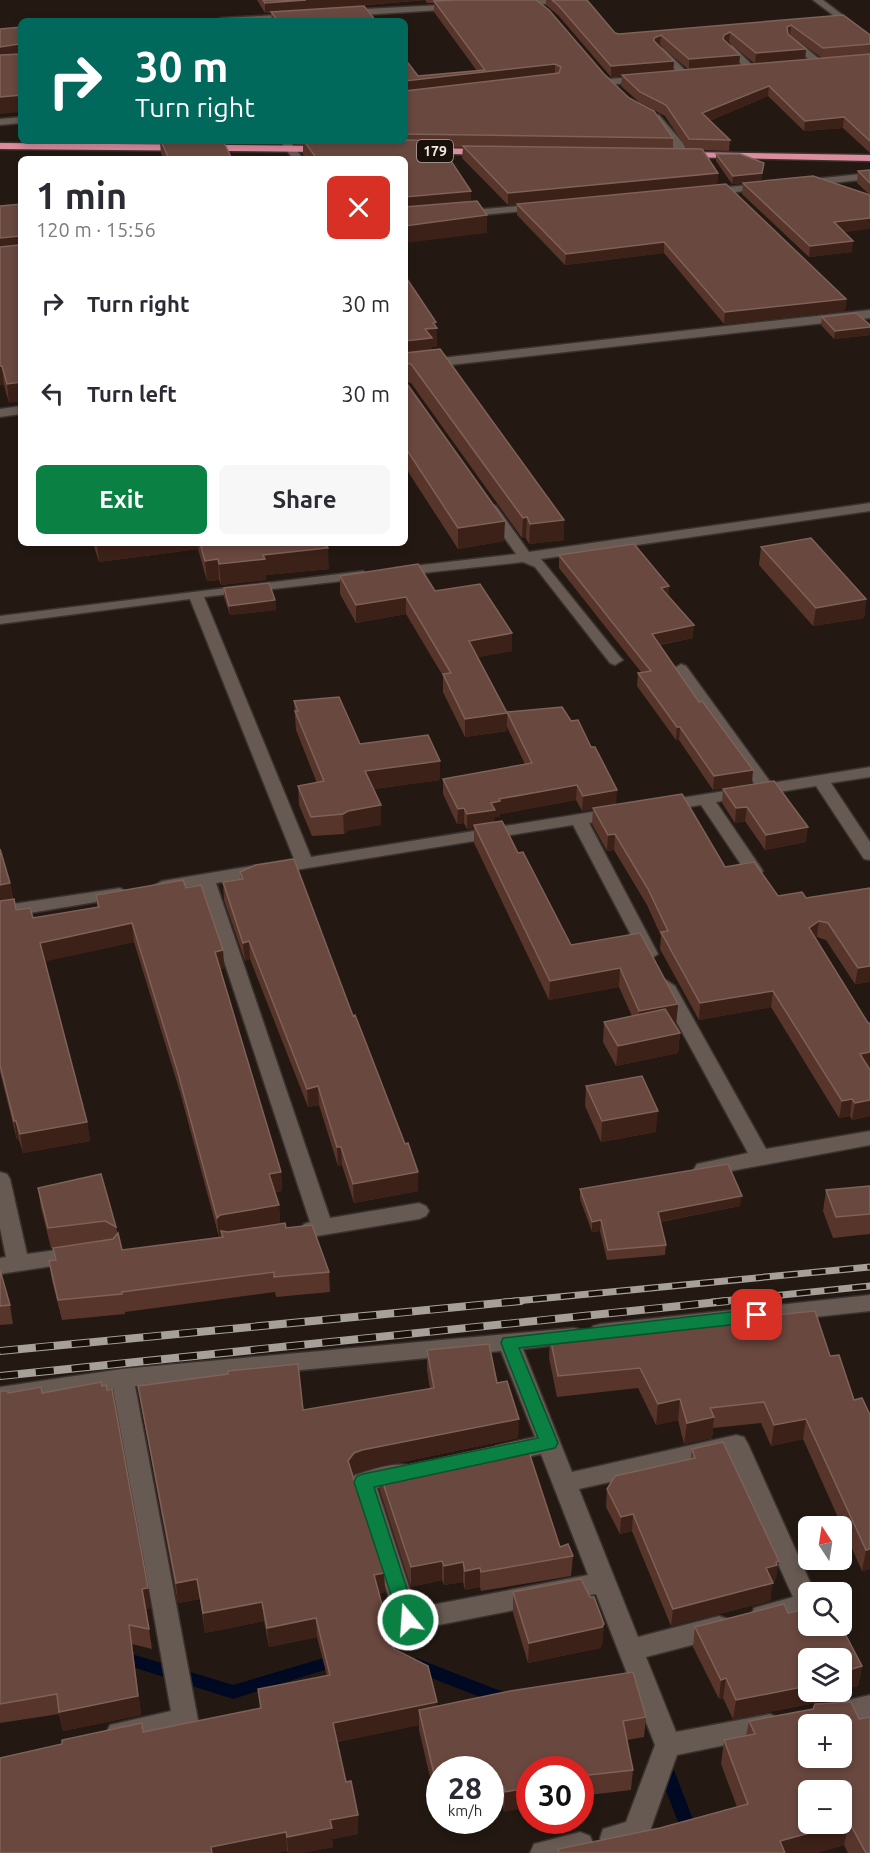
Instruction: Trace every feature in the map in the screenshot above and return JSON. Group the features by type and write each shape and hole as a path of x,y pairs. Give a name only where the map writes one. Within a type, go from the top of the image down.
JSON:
{"highway":[{"path":"0,146 287,145 338,149"},
{"name":"179","path":"409,150 505,152"},
{"path":"672,155 870,158"}],"street":[{"path":"498,4 557,0"},
{"path":"817,0 870,40"},
{"path":"532,1 547,12"},
{"path":"336,14 464,6"},
{"path":"270,18 302,16"},
{"path":"791,40 825,63 808,64"},
{"path":"729,47 752,70"},
{"path":"660,50 686,76"},
{"path":"741,70 763,69"},
{"path":"675,76 697,75"},
{"path":"616,90 606,80 652,78"},
{"path":"642,111 659,119 684,155"},
{"path":"0,122 18,120"},
{"path":"705,155 705,162 728,190 745,205"},
{"path":"787,184 870,177"},
{"path":"694,193 775,185"},
{"path":"451,215 555,205"},
{"path":"408,366 860,312 870,325"},
{"path":"0,412 18,410"},
{"path":"485,501 525,558 540,564 615,660"},
{"path":"0,620 195,594 525,558 870,507"},
{"path":"195,594 304,862"},
{"path":"681,669 767,789"},
{"path":"0,912 870,772"},
{"path":"820,780 870,855"},
{"path":"706,799 754,871"},
{"path":"579,820 760,1157"},
{"path":"206,879 322,1227"},
{"path":"685,1173 870,1138"},
{"path":"0,1179 9,1264 97,1252"},
{"path":"287,1233 419,1211"},
{"path":"0,1396 122,1378 509,1343 870,1303"},
{"path":"509,1343 668,1745 636,1833 544,1853"},
{"path":"92,1739 185,1720 122,1378"},
{"path":"479,1458 549,1443"},
{"path":"565,1483 736,1444 808,1604 631,1650"},
{"path":"421,1470 363,1482 408,1620 604,1582"},
{"path":"668,1745 870,1707"}],"building":[{"path":"263,0 306,0 265,3"},
{"path":"536,0 549,10 604,74 629,98 654,111 673,138 408,134 408,91 559,73 561,67 555,64 408,81 408,63 418,76 485,70 434,1"},
{"path":"552,0 587,0 615,33 619,34 843,15 870,35 870,44 823,48 791,25 787,27 788,34 806,49 756,53 730,32 724,35 723,39 740,55 689,59 661,35 654,38 654,41 674,61 611,66"},
{"path":"364,6 374,18 276,18 271,12"},
{"path":"18,27 18,44 0,47 0,29"},
{"path":"18,54 18,95 0,97 0,55"},
{"path":"870,54 870,141 844,117 805,121 769,86 702,113 730,140 689,139 666,105 640,92 622,75"},
{"path":"408,140 442,141 439,143 471,191 408,197 408,156 315,156 306,144 408,144"},
{"path":"162,144 224,144 230,156 168,156"},
{"path":"463,146 702,149 718,173 508,193"},
{"path":"716,154 740,154 764,163 762,173 733,176"},
{"path":"870,170 870,183 858,171"},
{"path":"813,176 870,195 870,218 834,222 853,241 810,246 743,183"},
{"path":"726,184 846,299 725,312 664,242 566,254 517,204"},
{"path":"477,201 487,215 408,226 408,207"},
{"path":"18,204 18,236 0,238 0,206"},
{"path":"18,245 18,382 7,384 2,366 0,366 0,247"},
{"path":"408,280 436,322 433,323 437,328 425,329 432,338 408,341"},
{"path":"856,313 870,327 835,331 822,317"},
{"path":"440,349 564,520 530,524 527,517 523,518 411,364 408,364 408,353"},
{"path":"408,385 505,521 458,528 408,452"},
{"path":"811,538 866,599 816,608 761,547"},
{"path":"634,544 669,586 661,588 694,625 652,634 699,702 702,701 753,770 714,776 638,673 651,671 559,555"},
{"path":"201,546 327,546 328,548 263,555 265,559 219,564 218,559 205,561"},
{"path":"418,564 435,591 480,584 512,633 469,641 507,713 465,719 443,674 451,673 406,597 356,605 340,576"},
{"path":"269,583 275,600 229,606 224,588"},
{"path":"339,697 360,744 428,735 440,761 365,771 381,805 343,814 311,817 298,786 324,781 295,711 298,711 294,701"},
{"path":"562,707 571,721 578,720 617,790 583,796 577,785 499,799 500,801 491,803 495,810 467,814 464,808 458,809 443,779 532,763 507,712"},
{"path":"774,781 808,827 766,835 747,807 736,808 723,789"},
{"path":"682,794 725,867 754,862 778,896 802,892 806,898 870,888 870,966 858,968 828,923 819,921 809,928 870,1023 870,1052 860,1054 870,1070 870,1100 855,1103 852,1099 842,1101 773,991 700,1003 661,932 668,931 648,889 615,834 608,835 593,808"},
{"path":"502,821 518,853 523,852 571,945 640,933 678,1004 639,1011 620,968 550,981 474,825"},
{"path":"0,849 10,883 0,885"},
{"path":"294,859 353,1016 355,1015 418,1172 353,1184 341,1147 337,1147 318,1086 307,1089 249,941 243,943 223,882 243,879 240,872 256,865"},
{"path":"183,880 186,888 201,885 223,950 215,952 281,1172 269,1174 279,1205 220,1215 217,1218 178,1073 132,923 40,943 87,1122 20,1134 16,1121 14,1121 0,1065 0,901 14,899 16,910 30,908 33,918 99,907 96,895"},
{"path":"665,1009 680,1033 618,1046 604,1022"},
{"path":"642,1076 658,1111 602,1121 586,1086"},
{"path":"728,1164 742,1196 658,1212 666,1245 608,1250 601,1220 592,1222 580,1189"},
{"path":"101,1174 116,1227 105,1221 48,1228 38,1188"},
{"path":"870,1186 870,1214 836,1217 826,1190"},
{"path":"285,1223 286,1228 312,1225 329,1272 274,1277 274,1272 122,1292 122,1294 58,1300 49,1261 56,1260 53,1248 113,1239 118,1233 122,1250 223,1237 221,1231 228,1232"},
{"path":"0,1270 10,1305 0,1306"},
{"path":"815,1311 830,1356 839,1355 854,1400 862,1398 870,1415 870,1549 866,1550 806,1419 774,1425 764,1402 710,1408 714,1417 687,1423 680,1399 658,1404 640,1368 558,1376 550,1337"},
{"path":"489,1344 497,1383 507,1381 519,1419 362,1450 354,1453 348,1461 384,1573 374,1575 394,1649 428,1666 437,1702 333,1723 346,1782 351,1781 358,1815 330,1820 332,1828 287,1837 286,1832 211,1847 212,1853 0,1853 0,1758 62,1744 62,1740 142,1723 143,1732 261,1708 258,1689 330,1675 316,1618 267,1628 262,1602 203,1613 197,1579 176,1583 138,1386 228,1374 228,1371 298,1364 303,1410 434,1388 427,1350"},
{"path":"101,1382 102,1386 106,1385 107,1390 112,1389 148,1588 142,1589 149,1629 129,1625 138,1696 59,1712 57,1694 0,1704 0,1391 8,1391 8,1393 41,1387 42,1393"},
{"path":"525,1440 560,1547 568,1544 573,1556 481,1572 480,1568 465,1571 463,1562 444,1566 442,1561 411,1567 379,1471"},
{"path":"723,1442 779,1561 776,1562 777,1565 766,1568 773,1583 673,1609 633,1514 621,1517 607,1489 615,1476 695,1458 692,1449"},
{"path":"581,1579 590,1597 594,1597 604,1624 602,1627 529,1643 513,1592"},
{"path":"784,1604 788,1613 798,1611 798,1636 846,1636 862,1666 852,1669 852,1648 798,1648 798,1688 736,1700 726,1678 721,1680 695,1627"},
{"path":"633,1672 646,1717 623,1721 633,1770 594,1774 594,1756 516,1756 516,1790 505,1792 504,1756 430,1756 419,1710 510,1691"},
{"path":"851,1702 859,1719 870,1717 870,1853 866,1853 852,1827 852,1780 798,1780 798,1834 806,1834 780,1841 785,1853 559,1853 558,1849 660,1828 748,1804 724,1740 755,1734 749,1721 813,1709 815,1704"}],"waterway":[{"path":"122,1657 233,1692 337,1660"},
{"path":"416,1665 498,1697 505,1697"},
{"path":"664,1765 698,1853"}],"railway":[{"path":"505,1302 870,1267"},
{"path":"713,1302 870,1286"},
{"path":"0,1351 521,1301"},
{"path":"0,1376 728,1301"}],"route":[{"path":"408,1620 363,1482 549,1443 509,1343 757,1315"}]}
